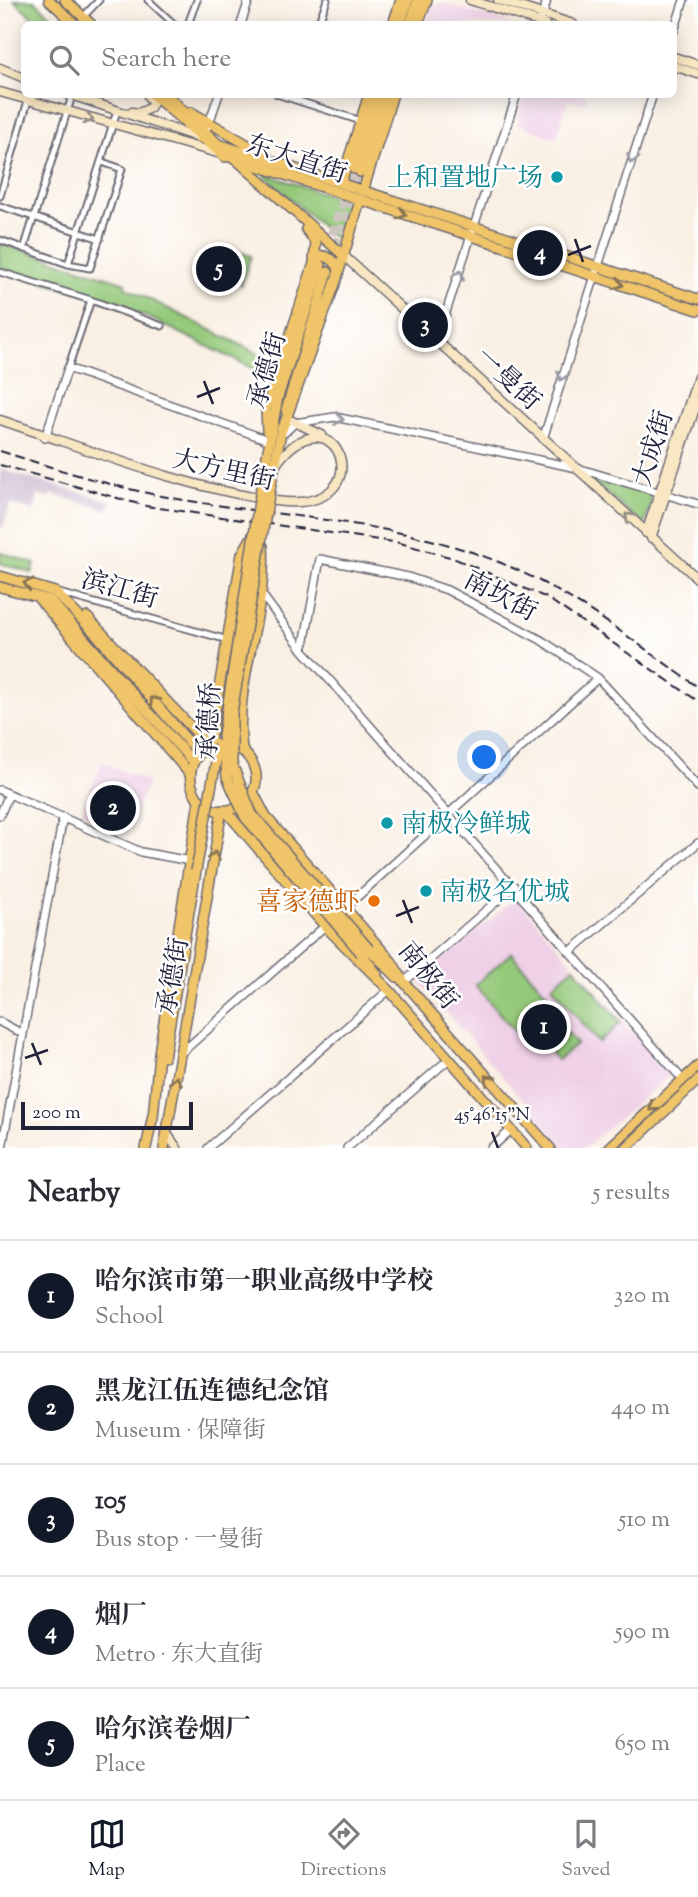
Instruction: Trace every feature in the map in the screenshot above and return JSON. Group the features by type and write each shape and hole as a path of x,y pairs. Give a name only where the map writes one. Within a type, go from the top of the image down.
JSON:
{"main road":[{"path":"48,0 72,21"},
{"path":"65,0 88,21"},
{"path":"394,21 401,0"},
{"path":"401,21 408,0"},
{"path":"411,21 418,0"},
{"path":"419,21 427,0"},
{"path":"470,0 539,21"},
{"path":"498,0 540,21"},
{"path":"677,58 698,65"},
{"path":"677,67 698,74"},
{"path":"0,68 21,77"},
{"name":"东大直街","path":"0,92 21,96"},
{"name":"东大直街","path":"32,98 68,113 221,154 474,231 595,271 698,310"},
{"name":"东大直街","path":"79,98 117,111 205,131 217,143 341,183 361,196"},
{"path":"117,111 139,113 148,110 152,103 151,98"},
{"path":"156,98 205,131 280,164"},
{"path":"170,98 205,131 221,154 312,235 321,265"},
{"path":"341,183 368,98"},
{"path":"377,98 357,171 384,98"},
{"path":"281,435 291,421 392,98"},
{"name":"一曼街","path":"217,143 698,579"},
{"path":"321,265 318,256 335,262 339,271"},
{"name":"承德街","path":"266,489 274,468 321,265"},
{"name":"承德街","path":"266,489 268,440 278,397 321,265"},
{"name":"东大直街","path":"595,271 698,299"},
{"name":"大成街","path":"649,536 698,377"},
{"name":"大成街","path":"663,493 698,400"},
{"name":"大方里街","path":"0,422 240,499 305,506 320,501 334,491 346,464 341,449 331,440 291,421"},
{"name":"大方里街","path":"45,437 207,488 301,504 322,496 339,479 341,457 328,440 303,439 284,454 274,468"},
{"name":"承德桥","path":"266,489 225,712 225,765 236,802 256,831 365,951"},
{"path":"199,801 223,810 239,806 253,792 256,782 255,766 242,748 240,715 264,561 258,535"},
{"path":"209,746 242,554 258,535"},
{"name":"承德桥","path":"258,535 232,712 230,749 234,776 247,805 260,825 365,951"},
{"name":"滨江街","path":"0,576 52,596"},
{"name":"滨江街","path":"0,587 38,597 52,596"},
{"path":"52,596 63,600 107,635 209,746"},
{"path":"52,596 195,757"},
{"path":"38,597 189,773"},
{"path":"63,600 96,634 195,757"},
{"path":"146,1148 168,1039 225,712"},
{"path":"152,1118 159,1053 199,801 190,785 189,773 195,757 209,746 226,743 242,748"},
{"name":"南极街","path":"253,792 266,817 392,962 404,982 550,1148"},
{"name":"承德街","path":"164,1148 223,810"},
{"name":"南极街","path":"223,810 325,926 390,990 527,1148"},
{"path":"365,951 404,982"},
{"path":"365,951 390,990"},
{"path":"609,1148 698,1066"},
{"path":"626,1148 698,1080"},
{"path":"167,1134 177,1148"}],"street":[{"path":"83,17 99,0"},
{"path":"148,0 171,21"},
{"path":"189,21 197,0"},
{"path":"242,21 249,0"},
{"path":"319,21 327,0"},
{"path":"542,21 547,0"},
{"path":"677,22 684,0"},
{"path":"0,196 30,98"},
{"path":"24,249 68,113 70,98"},
{"path":"205,131 217,98"},
{"path":"289,98 360,121"},
{"path":"437,340 516,98"},
{"path":"543,439 652,98"},
{"path":"68,264 117,111"},
{"path":"0,240 68,264 90,268 122,169 102,162"},
{"path":"0,206 100,239"},
{"path":"0,272 91,300 162,326"},
{"path":"45,437 91,300"},
{"path":"68,368 268,440"},
{"path":"291,421 335,417 577,468 698,504"},
{"name":"南坎街","path":"303,650 320,559 408,577 447,590 541,640 598,678 698,787"},
{"path":"260,592 303,650 682,1080"},
{"name":"滨江街","path":"52,596 228,640"},
{"path":"345,908 598,678"},
{"path":"0,790 141,852 190,861"},
{"path":"0,815 9,794"},
{"path":"2,1148 21,1033 63,817"},
{"path":"571,951 698,843"},
{"path":"404,982 513,886"},
{"path":"181,1053 325,926"},
{"path":"208,1148 390,990"},
{"path":"0,1022 21,1033"},
{"path":"347,1148 449,1059"},
{"path":"491,1148 511,1130"}],"shaded area":[{"path":"441,3 504,21 426,21 431,7"},
{"path":"524,98 586,98 584,104 568,99 556,139 517,124"},
{"path":"0,469 111,501 108,510 51,494 50,498 38,495 34,511 10,504 3,528 0,528"},
{"path":"102,762 148,782 127,831 81,812"},
{"path":"516,898 670,1075 585,1148 565,1148 418,980"}],"green space":[{"path":"14,0 34,0 57,21 37,21"},
{"path":"266,174 346,201 348,205 337,240 265,176"},
{"path":"0,243 126,283 125,287 269,359 264,374 152,319 98,298 0,268"},
{"path":"233,250 251,256 241,286 240,279 227,275 225,281 223,278"},
{"path":"592,476 649,493 652,496 645,523 641,523 591,479"},
{"path":"0,552 35,564 32,573 0,563"},
{"path":"511,953 562,1011 525,1043 475,985"},
{"path":"574,967 621,1022 599,1043 552,986"},
{"path":"558,1022 567,1033 547,1049 539,1039"},
{"path":"568,1033 577,1044 557,1060 549,1050"}],"tunnel":[{"path":"323,260 354,169"},
{"path":"328,272 360,172"}],"railway":[{"path":"0,451 142,492 383,529 459,548 496,561 550,586 698,687"},
{"path":"0,465 146,506 400,543 453,558 547,598 698,701"}],"place":[{"name":"上和置地广场","path":"557,177"},
{"name":"烟厂","path":"540,253"},
{"name":"哈尔滨卷烟厂","path":"219,269"},
{"name":"105","path":"425,325"},
{"name":"黑龙江伍连德纪念馆","path":"113,808"},
{"name":"南极冷鲜城","path":"387,823"},
{"name":"南极名优城","path":"426,891"},
{"name":"喜家德虾","path":"374,901"},
{"name":"哈尔滨市第一职业高级中学校","path":"544,1027"}]}
